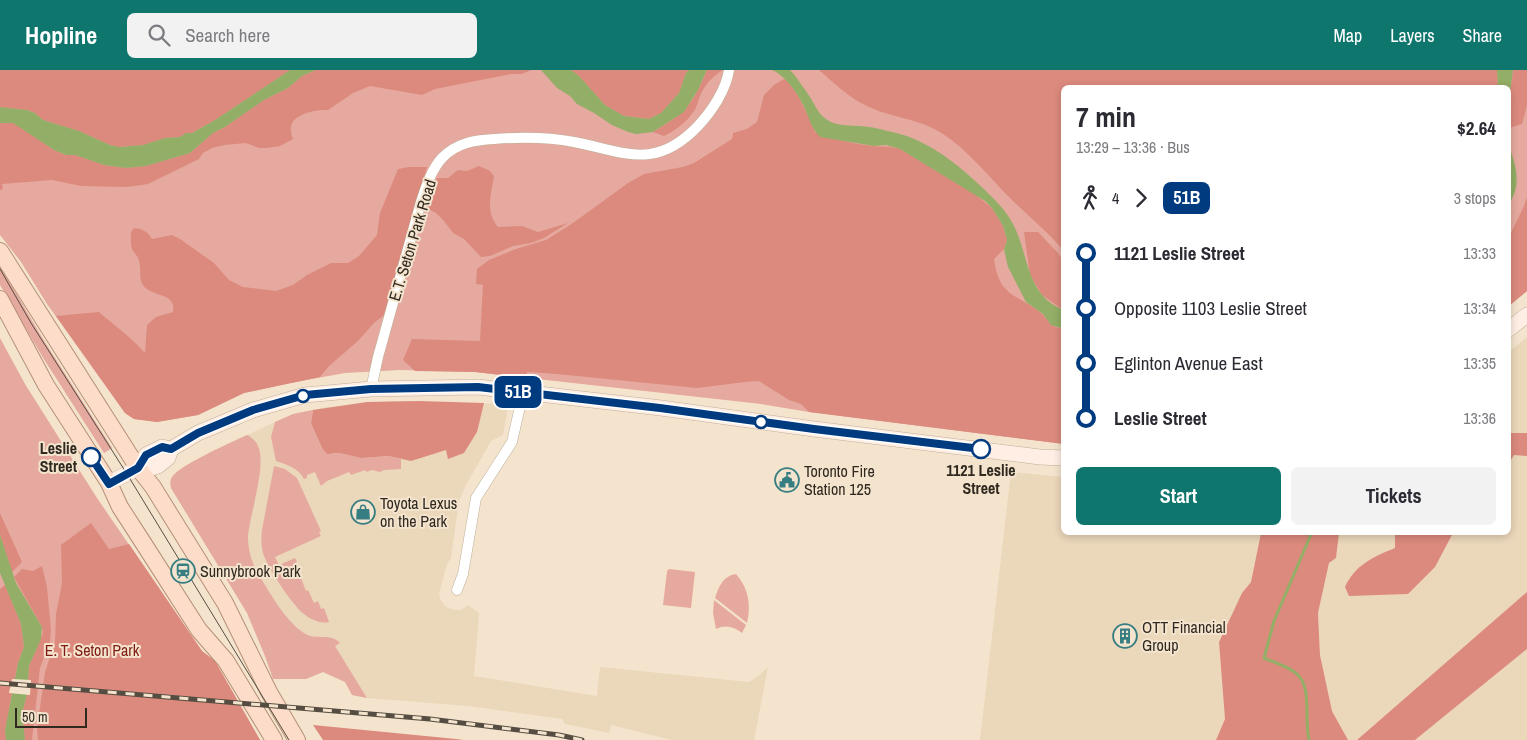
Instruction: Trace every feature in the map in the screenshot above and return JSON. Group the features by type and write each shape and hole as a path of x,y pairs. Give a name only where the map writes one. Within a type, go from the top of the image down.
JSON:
{"main road":[{"path":"0,251 138,468 153,487 225,603 269,692 297,740"},
{"path":"0,299 46,385 109,484 120,507 199,630 226,661 274,740"},
{"path":"1511,327 1527,315"},
{"path":"109,484 138,468 146,455 162,447 171,449 198,433 253,410 305,395 371,389 478,387 660,408 800,428 1040,457 1061,458"}],"street":[{"name":"E.T. Seton Park Road","path":"371,389 378,357 421,202 430,178 445,155 454,148 468,142 516,137 563,140 632,155 646,155 657,152 678,143 701,123 722,91 729,70"},
{"path":"457,590 463,574 476,498 512,442 523,393"}],"shaded area":[{"path":"290,70 316,70 302,76 288,88 264,100 213,133 190,153 146,166 126,168 104,165 75,155 66,155 54,150 13,123 0,123 0,107 27,110 35,113 43,120 79,131 110,145 119,147 143,145 165,138 180,137 186,133 192,133 215,120"},
{"path":"541,70 571,70 579,76 605,105 624,116 649,119 661,113 679,93 686,73 689,70 707,70 698,90 684,112 653,132 636,134 612,125 577,104 570,96 557,88"},
{"path":"772,70 790,70 820,114 833,123 873,127 909,137 936,150 972,178 996,201 1011,220 1036,286 1043,296 1061,308 1061,328 1051,325 1043,314 1026,302 1008,267 1004,249 1007,240 1003,226 992,208 985,201 900,149 886,145 874,146 820,137 796,92"},
{"path":"1497,70 1513,70 1511,85 1498,85"},
{"path":"1511,152 1516,168 1517,182 1511,200"},
{"path":"1527,337 1527,592 1357,740 1348,740 1332,711 1320,655 1318,613 1329,563 1336,558 1339,535 1511,535 1511,350"},
{"path":"393,401 503,404 508,407 503,435 491,441 459,501 451,558 447,564 439,594 446,607 461,610 468,605 479,613 474,676 597,696 600,667 749,682 768,667 754,740 672,740 611,725 609,733 565,724 562,719 468,706 367,698 352,695 345,682 323,672 306,679 273,679 247,613 171,488 171,480 176,472 210,452 293,414 327,407"},
{"name":"OTT Financial Group","path":"1011,472 1061,477 1061,535 1261,535 1251,582 1242,593 1219,642 1225,719 1216,740 980,740"},
{"path":"0,535 16,583 42,627 41,639 29,666 27,695 22,713 25,740 6,740 5,730 18,663 24,647 21,624 0,573"},
{"path":"1527,649 1527,740 1415,740"}],"green space":[{"path":"0,70 1527,70 1527,291 1511,304 1511,85 1061,85 1061,444 809,412 761,404 475,372 400,370 345,373 279,385 244,393 198,415 157,422 134,419 125,413 47,304 21,262 0,235"},
{"path":"0,70 290,70 215,120 192,133 186,133 180,137 165,138 143,145 119,147 79,131 43,120 35,113 27,110 0,107"},
{"path":"316,70 531,70 522,74 511,74 435,89 422,95 370,86 353,93 328,110 318,110 300,116 292,122 291,132 293,139 280,146 259,148 246,143 212,148 203,153 199,159 148,184 127,187 81,186 52,180 2,184 3,189 0,190 0,123 13,122 54,150 65,155 75,155 104,165 126,168 146,166 190,153 213,133 264,100 288,88 302,76"},
{"path":"571,70 689,70 686,73 679,93 661,113 649,119 624,116 605,105 579,76"},
{"path":"707,70 723,70 707,84 688,119 677,129 664,136 653,132 687,107 697,92"},
{"path":"819,70 1497,70 1498,85 1061,85 1061,248 970,156 943,134 914,121 884,113 859,102"},
{"path":"1513,70 1527,70 1527,105 1522,124 1511,127"},
{"path":"784,79 788,82 806,111 815,132 851,143 900,149 976,195 992,208 1003,226 1007,240 1004,249 994,259 996,271 1004,287 1040,312 1051,324 1061,328 1061,444 809,412 801,404 789,400 759,381 697,388 527,372 526,378 475,372 415,371 403,360 412,339 480,341 483,285 476,284 477,269 489,260 546,240 644,174 683,167 694,163 732,139 733,133 747,129 757,122 764,95 774,85"},
{"path":"479,166 490,171 494,176 490,209 491,215 498,227 522,226 538,232 568,223 544,238 531,243 513,246 490,256 481,257 464,239 453,233 436,213 427,208 437,178 448,178 458,170 467,171"},
{"path":"427,167 384,315 329,366 320,377 244,393 198,415 157,422 134,419 125,413 56,316 99,312 145,353 147,325 156,317 173,312 173,306 169,299 151,292 142,283 139,259 133,251 131,244 131,232 134,228 144,231 152,239 172,235 180,239 214,263 229,280 243,287 276,291 293,285 307,275 331,263 348,263 359,256 377,235 380,213 398,169"},
{"path":"1527,197 1527,291 1511,304 1511,233"},
{"path":"1024,232 1038,232 1061,258 1061,309 1042,295 1030,275"},
{"path":"0,266 43,339 112,448 104,453 45,361 0,285"},
{"name":"E. T. Seton Park","path":"0,338 25,384 97,498 202,651 215,661 260,740 0,740"},
{"path":"367,402 484,403 477,432 464,453 448,459 446,450 411,461 389,456 361,458 339,453 327,454 322,448 311,423 313,410"},
{"path":"313,410 311,423 322,448 333,454 339,453 361,458 390,456 401,459 401,469 380,472 372,470 366,472 365,470 351,475 349,472 327,481 321,486 315,472 307,475 307,478 304,479 296,470 276,461 271,437 275,422 293,414"},
{"path":"1511,433 1527,433 1527,456 1514,455 1511,460"},
{"path":"247,435 258,446 261,465 248,536 249,550 255,568 278,605 297,628 308,635 332,638 340,643 335,646 367,698 352,695 345,682 323,672 306,679 273,679 247,613 171,488 170,482 172,477 185,466"},
{"path":"274,466 285,469 297,478 321,531 319,532 321,536 275,557 279,565 295,558 297,562 295,563 295,568 306,591 308,590 314,603 318,601 321,609 324,608 329,622 313,620 299,610 287,595 265,559 261,542 262,530"},
{"path":"0,513 22,562 12,572 0,535"},
{"path":"91,523 109,549 129,544 202,651 215,661 260,740 38,740 37,729 45,672 55,642 56,614 62,583 61,545"},
{"path":"1261,535 1339,535 1336,558 1329,563 1318,613 1320,655 1332,711 1348,740 1216,740 1225,719 1219,642 1242,593 1251,582"},
{"path":"1395,535 1452,535 1435,567 1408,594 1349,596 1345,587 1359,567 1395,548"},
{"path":"42,566 47,587 51,630 50,642 40,668 32,740 25,740 22,713 27,695 29,666 43,633 42,627 14,577 22,569 33,571"},
{"path":"669,569 695,572 691,608 663,605 667,571"},
{"path":"736,574 744,585 748,597 747,623 715,598 725,579"},
{"path":"5,585 21,624 24,647 18,663 5,730 6,740 0,740 0,589"},
{"path":"1527,592 1527,649 1415,740 1357,740"},
{"path":"714,600 746,625 742,633 730,627 716,629 713,613"},
{"path":"313,725 456,739 464,740 323,740"}],"pier":[{"path":"12,679 31,680 30,695 9,693"}],"waterway":[{"path":"1309,740 1307,700 1303,682 1293,671 1264,658 1274,621 1311,535"}],"tram line":[{"path":"0,269 31,323 127,474 289,740"}],"railway":[{"path":"0,683 430,719 559,735 582,740"}],"bus line":[{"name":"51B","path":"91,457 109,484 138,468 146,455 162,447 171,449 198,433 253,410 305,395 371,389 425,387 478,387 981,449"}],"place":[{"name":"1121 Leslie Street","path":"981,449"},
{"name":"Leslie Street","path":"91,457"},
{"name":"Toronto Fire Station 125","path":"787,480"},
{"name":"Toyota Lexus on the Park","path":"363,512"},
{"name":"Sunnybrook Park","path":"183,571"},
{"name":"OTT Financial Group","path":"1125,636"}]}
